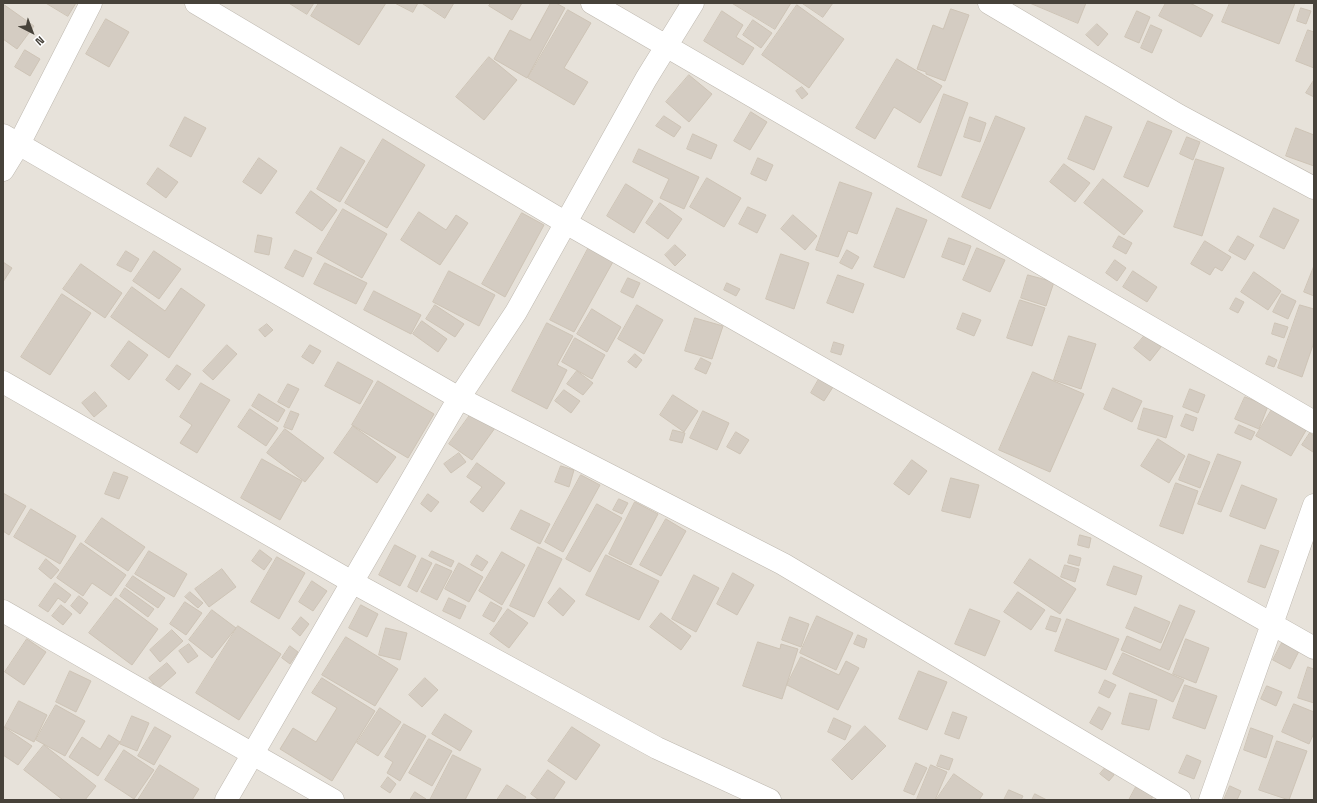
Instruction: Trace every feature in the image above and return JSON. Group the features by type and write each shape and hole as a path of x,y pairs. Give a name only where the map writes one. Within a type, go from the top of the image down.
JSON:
{"street":[{"path":"3,170 11,140 91,3"},
{"path":"196,3 566,223 1314,648"},
{"path":"592,3 1314,422"},
{"path":"226,800 459,398 516,312 646,79 693,3"},
{"path":"989,3 1178,115 1314,188"},
{"path":"11,140 459,398 783,564 1180,800"},
{"path":"3,382 352,582 656,748 770,800"},
{"path":"1210,800 1314,505"},
{"path":"3,611 333,800"}],"shaded area":[{"path":"3,3 1314,3 1314,800 3,800"}],"building":[{"path":"46,3 76,3 68,16"},
{"path":"289,3 314,3 307,14"},
{"path":"319,3 386,3 359,45 311,16"},
{"path":"395,3 418,3 413,12"},
{"path":"422,3 454,3 445,18"},
{"path":"491,3 522,3 512,20 489,6"},
{"path":"551,3 556,3 565,8 527,78 494,59 510,30 530,40"},
{"path":"732,3 791,3 775,29"},
{"path":"802,3 833,3 823,17"},
{"path":"1030,3 1086,3 1078,23"},
{"path":"1166,3 1190,3 1213,15 1201,37 1159,16"},
{"path":"1230,3 1295,3 1279,44 1222,22"},
{"path":"3,4 34,26 17,49 3,39"},
{"path":"797,5 844,39 809,88 762,55"},
{"path":"1301,8 1311,11 1306,24 1297,21"},
{"path":"951,9 969,15 945,81 917,69 933,25 943,29"},
{"path":"568,10 591,23 564,68 588,82 574,105 528,78"},
{"path":"722,11 743,25 736,37 754,48 743,65 704,41"},
{"path":"1137,11 1150,17 1139,43 1125,37"},
{"path":"106,19 129,32 109,67 86,54"},
{"path":"753,20 772,33 761,48 743,35"},
{"path":"1097,24 1108,34 1098,46 1086,35"},
{"path":"1151,25 1162,30 1152,53 1141,48"},
{"path":"1308,30 1314,32 1314,68 1296,61"},
{"path":"25,50 40,59 30,76 15,67"},
{"path":"489,57 517,80 484,120 456,97"},
{"path":"897,59 942,86 920,123 894,107 875,139 856,128"},
{"path":"689,75 712,94 689,122 666,102"},
{"path":"1314,80 1314,97 1306,93"},
{"path":"802,87 808,94 802,99 796,91"},
{"path":"944,94 968,103 941,176 918,167"},
{"path":"751,112 767,122 750,150 734,141"},
{"path":"664,116 681,127 674,137 656,126"},
{"path":"996,116 1025,128 990,209 962,197"},
{"path":"1086,116 1112,127 1094,170 1068,159"},
{"path":"185,117 206,128 191,157 170,146"},
{"path":"970,117 986,123 980,142 964,137"},
{"path":"1148,121 1172,131 1148,187 1124,177"},
{"path":"1296,128 1314,135 1314,166 1286,156"},
{"path":"693,134 717,145 711,159 687,149"},
{"path":"1187,137 1200,142 1193,160 1180,154"},
{"path":"383,139 425,165 387,228 345,203"},
{"path":"341,147 365,161 340,202 317,189"},
{"path":"639,149 699,177 684,209 660,198 669,179 633,162"},
{"path":"259,158 277,171 261,194 243,182"},
{"path":"758,158 773,165 766,181 751,174"},
{"path":"1196,159 1224,168 1202,236 1174,227"},
{"path":"1064,164 1090,183 1075,202 1050,182"},
{"path":"158,168 178,182 166,198 147,184"},
{"path":"707,178 741,198 724,227 690,207"},
{"path":"1103,179 1143,211 1124,235 1084,203"},
{"path":"840,182 872,193 857,234 848,231 838,257 816,250"},
{"path":"626,184 653,201 634,233 607,216"},
{"path":"311,191 337,210 322,231 296,213"},
{"path":"660,203 682,219 668,239 646,223"},
{"path":"748,207 766,215 757,233 739,224"},
{"path":"897,208 927,220 904,278 874,267"},
{"path":"1274,208 1299,220 1284,249 1260,237"},
{"path":"343,209 387,234 362,278 317,253"},
{"path":"419,212 446,230 456,215 468,223 440,265 401,240"},
{"path":"522,213 544,225 505,297 482,284"},
{"path":"793,215 817,236 805,250 781,229"},
{"path":"258,235 272,238 269,255 255,252"},
{"path":"1119,236 1132,243 1126,254 1113,247"},
{"path":"1238,236 1254,245 1245,260 1229,251"},
{"path":"949,238 971,246 964,265 942,257"},
{"path":"1205,241 1231,257 1222,271 1215,267 1210,275 1191,264"},
{"path":"675,245 686,255 675,266 665,255"},
{"path":"589,247 614,260 574,332 550,320"},
{"path":"977,248 1005,260 990,292 963,280"},
{"path":"295,250 312,258 303,277 285,268"},
{"path":"847,250 859,257 852,269 840,263"},
{"path":"126,251 139,259 131,272 117,265"},
{"path":"154,251 181,269 159,299 133,281"},
{"path":"781,254 809,263 794,309 766,299"},
{"path":"1115,260 1126,268 1117,281 1106,273"},
{"path":"3,262 12,268 3,282"},
{"path":"325,263 367,283 356,304 314,284"},
{"path":"81,264 122,293 105,318 63,289"},
{"path":"1314,266 1314,296 1304,292"},
{"path":"449,271 495,295 479,326 433,302"},
{"path":"1133,271 1157,287 1147,302 1123,287"},
{"path":"1254,272 1281,291 1268,310 1241,292"},
{"path":"838,275 864,284 853,313 827,303"},
{"path":"1028,275 1054,282 1046,306 1021,298"},
{"path":"628,278 640,283 633,298 621,292"},
{"path":"727,283 740,289 736,296 724,290"},
{"path":"132,287 165,311 181,288 205,305 169,358 111,317"},
{"path":"374,291 421,315 411,334 364,310"},
{"path":"62,294 91,313 50,375 21,357"},
{"path":"1282,294 1296,301 1288,319 1273,312"},
{"path":"1236,298 1244,302 1238,313 1230,309"},
{"path":"1020,300 1045,308 1032,346 1007,338"},
{"path":"435,305 464,324 455,337 426,319"},
{"path":"637,305 663,320 644,354 618,339"},
{"path":"1300,305 1314,309 1314,342 1302,377 1278,368"},
{"path":"592,309 621,327 607,352 577,334"},
{"path":"963,313 981,320 974,336 957,329"},
{"path":"695,318 723,326 712,359 685,351"},
{"path":"422,321 447,339 438,352 413,334"},
{"path":"547,323 573,336 557,365 567,370 547,409 512,391"},
{"path":"1275,323 1288,327 1284,338 1272,334"},
{"path":"267,324 273,330 265,337 259,330"},
{"path":"1146,334 1161,347 1150,361 1134,348"},
{"path":"1069,336 1096,344 1081,389 1054,380"},
{"path":"575,338 605,355 592,379 562,362"},
{"path":"129,341 148,355 129,380 111,366"},
{"path":"834,342 844,345 841,355 831,352"},
{"path":"227,345 237,354 213,380 203,371"},
{"path":"310,345 321,351 313,364 302,357"},
{"path":"635,354 642,360 636,368 628,362"},
{"path":"1269,356 1277,360 1274,367 1266,364"},
{"path":"701,358 711,363 706,374 695,369"},
{"path":"338,362 373,381 360,404 325,386"},
{"path":"177,365 191,374 179,390 166,380"},
{"path":"577,371 593,383 583,395 567,384"},
{"path":"1033,372 1084,394 1050,472 999,450"},
{"path":"819,379 833,387 824,401 811,393"},
{"path":"378,381 434,414 408,458 352,425"},
{"path":"201,383 230,400 197,453 180,443 192,425 180,417"},
{"path":"288,384 299,389 289,408 278,402"},
{"path":"1113,388 1142,401 1132,422 1104,409"},
{"path":"1190,389 1205,395 1198,413 1183,407"},
{"path":"564,390 580,401 571,413 555,401"},
{"path":"95,392 107,406 94,417 82,403"},
{"path":"259,394 285,410 278,422 252,406"},
{"path":"673,395 698,411 684,432 660,415"},
{"path":"1245,397 1268,406 1259,429 1235,419"},
{"path":"1274,406 1308,427 1291,456 1256,436"},
{"path":"1144,408 1173,416 1166,438 1138,429"},
{"path":"250,409 278,428 266,446 238,427"},
{"path":"291,411 299,414 292,430 284,427"},
{"path":"473,411 495,428 472,460 449,444"},
{"path":"703,411 729,423 717,450 690,438"},
{"path":"1186,414 1197,418 1193,431 1181,426"},
{"path":"1239,425 1255,432 1251,440 1235,433"},
{"path":"353,426 396,457 377,483 334,453"},
{"path":"285,429 324,458 305,482 267,453"},
{"path":"673,430 685,433 682,443 670,440"},
{"path":"736,432 749,440 740,454 727,447"},
{"path":"1310,433 1314,436 1313,452 1302,445"},
{"path":"1158,439 1185,456 1169,483 1141,466"},
{"path":"459,453 466,462 451,473 444,464"},
{"path":"1189,454 1210,462 1200,488 1179,480"},
{"path":"1218,454 1241,462 1221,512 1198,504"},
{"path":"262,459 302,481 280,520 241,498"},
{"path":"912,460 927,471 909,495 894,484"},
{"path":"477,463 505,483 483,512 470,502 482,487 467,477"},
{"path":"561,466 574,470 569,487 555,482"},
{"path":"114,472 128,477 119,499 105,494"},
{"path":"581,475 600,485 563,552 545,542"},
{"path":"951,478 979,485 970,518 942,511"},
{"path":"1176,483 1198,491 1183,534 1160,526"},
{"path":"1242,485 1277,499 1265,529 1230,516"},
{"path":"3,493 26,506 9,535 3,531"},
{"path":"428,494 439,502 431,512 421,504"},
{"path":"619,499 628,503 622,514 613,510"},
{"path":"635,502 658,514 631,565 609,554"},
{"path":"597,504 622,518 590,572 566,559"},
{"path":"31,509 76,536 60,564 14,537"},
{"path":"521,510 550,524 540,544 511,529"},
{"path":"102,518 145,547 128,571 85,542"},
{"path":"666,519 686,531 661,576 640,565"},
{"path":"1080,535 1091,538 1089,548 1078,545"},
{"path":"81,543 126,575 111,596 92,583 83,596 57,578"},
{"path":"395,545 416,556 400,586 379,575"},
{"path":"1261,545 1279,551 1265,588 1248,582"},
{"path":"538,547 562,559 534,617 510,606"},
{"path":"260,550 272,559 264,570 252,561"},
{"path":"149,551 187,574 174,597 135,574"},
{"path":"432,551 454,561 451,567 429,556"},
{"path":"502,552 525,565 502,605 479,591"},
{"path":"477,555 488,562 482,571 471,565"},
{"path":"606,555 659,581 639,620 586,595"},
{"path":"1070,555 1081,558 1079,566 1068,563"},
{"path":"277,557 305,573 279,619 251,602"},
{"path":"422,558 432,563 417,592 408,587"},
{"path":"46,559 59,570 51,579 39,569"},
{"path":"1030,559 1076,589 1060,614 1014,583"},
{"path":"459,563 483,577 469,602 445,589"},
{"path":"436,564 452,571 437,600 421,592"},
{"path":"1065,565 1079,569 1075,582 1061,577"},
{"path":"1114,566 1142,576 1136,595 1107,585"},
{"path":"222,569 236,587 209,607 195,589"},
{"path":"733,573 754,585 737,615 717,604"},
{"path":"694,575 719,588 696,632 672,619"},
{"path":"133,576 165,598 158,608 126,586"},
{"path":"312,581 327,591 313,611 299,602"},
{"path":"55,583 71,595 65,603 58,598 48,612 39,606"},
{"path":"125,588 154,609 148,617 120,596"},
{"path":"560,588 575,601 563,616 548,603"},
{"path":"190,592 203,603 198,608 185,597"},
{"path":"1018,592 1045,610 1031,630 1004,612"},
{"path":"79,596 88,603 80,614 71,606"},
{"path":"116,598 158,629 132,665 89,633"},
{"path":"449,598 466,606 460,619 443,611"},
{"path":"185,602 202,613 186,635 170,624"},
{"path":"491,602 502,608 494,622 483,616"},
{"path":"61,605 72,614 63,625 52,616"},
{"path":"361,605 378,614 367,637 349,628"},
{"path":"1180,605 1195,611 1169,670 1121,650 1127,636 1160,650"},
{"path":"1135,607 1170,622 1161,643 1126,628"},
{"path":"508,609 528,623 509,648 490,634"},
{"path":"970,609 1000,621 985,656 955,644"},
{"path":"212,610 236,628 212,658 189,640"},
{"path":"661,613 691,636 681,650 650,627"},
{"path":"817,616 853,633 836,670 800,653"},
{"path":"1051,616 1061,619 1056,632 1046,629"},
{"path":"301,617 309,624 300,636 292,629"},
{"path":"790,617 809,624 801,647 782,640"},
{"path":"1067,619 1119,639 1106,670 1055,651"},
{"path":"238,626 281,654 239,720 196,693"},
{"path":"386,628 407,633 400,660 379,655"},
{"path":"172,630 183,641 160,662 150,650"},
{"path":"858,635 867,639 864,648 854,644"},
{"path":"346,637 398,669 375,706 322,675"},
{"path":"27,639 46,652 24,685 5,672"},
{"path":"1186,639 1209,648 1196,683 1173,674"},
{"path":"758,642 780,649 781,644 798,649 782,699 743,686"},
{"path":"1282,643 1299,651 1290,669 1273,660"},
{"path":"189,644 198,656 188,663 179,651"},
{"path":"290,646 298,652 290,664 282,658"},
{"path":"1123,653 1184,680 1173,702 1113,674"},
{"path":"801,657 839,675 846,661 859,668 838,710 787,685"},
{"path":"167,663 176,673 158,689 149,678"},
{"path":"1308,667 1314,669 1314,703 1298,698"},
{"path":"70,671 91,681 76,712 56,702"},
{"path":"919,671 947,682 927,730 899,719"},
{"path":"322,678 375,711 332,781 280,749 293,728 316,742 337,708 312,693"},
{"path":"425,678 438,690 422,707 409,695"},
{"path":"1105,680 1116,685 1109,698 1099,693"},
{"path":"1185,685 1217,696 1205,729 1173,718"},
{"path":"1267,686 1282,692 1276,706 1261,699"},
{"path":"1130,693 1157,700 1149,730 1122,724"},
{"path":"19,701 47,715 34,742 5,727"},
{"path":"1294,704 1314,712 1314,733 1309,744 1282,732"},
{"path":"56,705 85,721 65,756 36,740"},
{"path":"1099,707 1111,713 1102,730 1090,723"},
{"path":"380,708 401,722 378,756 357,743"},
{"path":"953,712 967,717 959,739 945,734"},
{"path":"445,714 472,731 460,751 432,734"},
{"path":"132,716 149,723 137,751 120,744"},
{"path":"834,718 851,726 845,740 828,732"},
{"path":"404,724 426,736 400,781 387,773 393,762 385,757"},
{"path":"865,726 886,746 852,780 832,760"},
{"path":"4,727 32,746 18,765 3,755"},
{"path":"155,727 171,736 154,765 138,756"},
{"path":"572,727 600,745 576,780 548,761"},
{"path":"1251,728 1273,736 1266,758 1244,750"},
{"path":"109,735 120,742 98,776 69,757 82,737 100,749"},
{"path":"429,739 452,751 432,786 409,773"},
{"path":"1277,741 1307,751 1289,800 1259,790"},
{"path":"44,745 96,786 85,800 63,800 24,770"},
{"path":"124,750 154,770 134,799 105,780"},
{"path":"453,755 481,769 465,800 430,800"},
{"path":"941,755 953,759 949,770 937,766"},
{"path":"1187,755 1201,761 1194,779 1179,773"},
{"path":"916,763 927,768 914,795 904,791"},
{"path":"160,765 199,789 192,800 138,800"},
{"path":"931,765 947,772 935,800 918,800 917,799"},
{"path":"1105,768 1114,775 1109,781 1100,774"},
{"path":"548,770 565,782 553,800 539,800 531,794"},
{"path":"954,774 983,794 979,800 936,800"},
{"path":"388,777 396,784 390,793 381,787"},
{"path":"507,785 526,797 524,800 497,800"},
{"path":"1230,786 1241,791 1237,800 1224,800"},
{"path":"1136,787 1153,796 1151,800 1129,800"},
{"path":"1009,790 1023,796 1021,800 1004,800"},
{"path":"415,792 426,799 410,800"},
{"path":"1035,794 1047,800 1032,800"}]}
